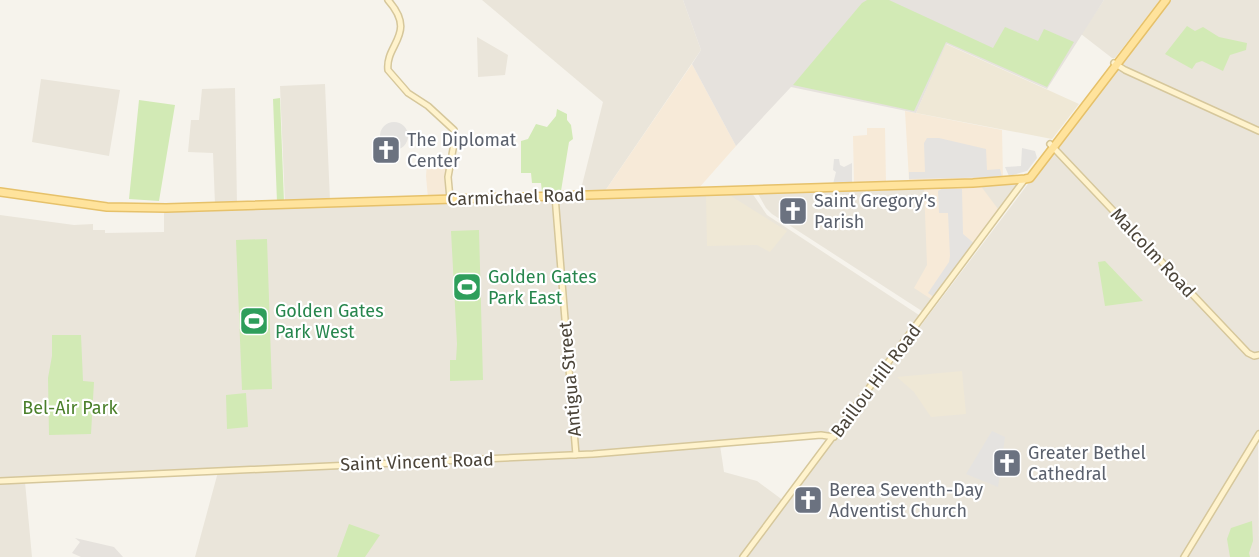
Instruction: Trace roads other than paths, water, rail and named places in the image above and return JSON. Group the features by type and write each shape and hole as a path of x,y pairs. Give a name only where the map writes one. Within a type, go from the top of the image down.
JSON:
{"main road":[{"name":"Baillou Hill Road","path":"1025,177 1164,0"},
{"name":"Carmichael Road","path":"0,192 120,208 241,207 973,183 1025,177"}],"street":[{"path":"388,0 398,13 401,30 388,62 388,70 408,93 428,106 454,130 455,138 448,177 450,199"},
{"path":"1116,62 1132,72 1259,132"},
{"name":"Malcolm Road","path":"1051,146 1248,353 1254,356 1259,355"},
{"name":"Baillou Hill Road","path":"743,557 1008,204 1025,177"},
{"name":"Antigua Street","path":"555,196 576,455"},
{"path":"1184,557 1259,434"},
{"name":"Saint Vincent Road","path":"0,481 576,455 821,435 834,437"}],"place":[{"name":"The Diplomat Center","path":"386,150"},
{"name":"Saint Gregory's Parish","path":"793,211"},
{"name":"Golden Gates Park East","path":"467,287"},
{"name":"Golden Gates Park West","path":"254,321"},
{"name":"Greater Bethel Cathedral","path":"1007,463"},
{"name":"Berea Seventh-Day Adventist Church","path":"808,500"}],"park label":[{"name":"Bel-Air Park","path":"70,408"}]}
